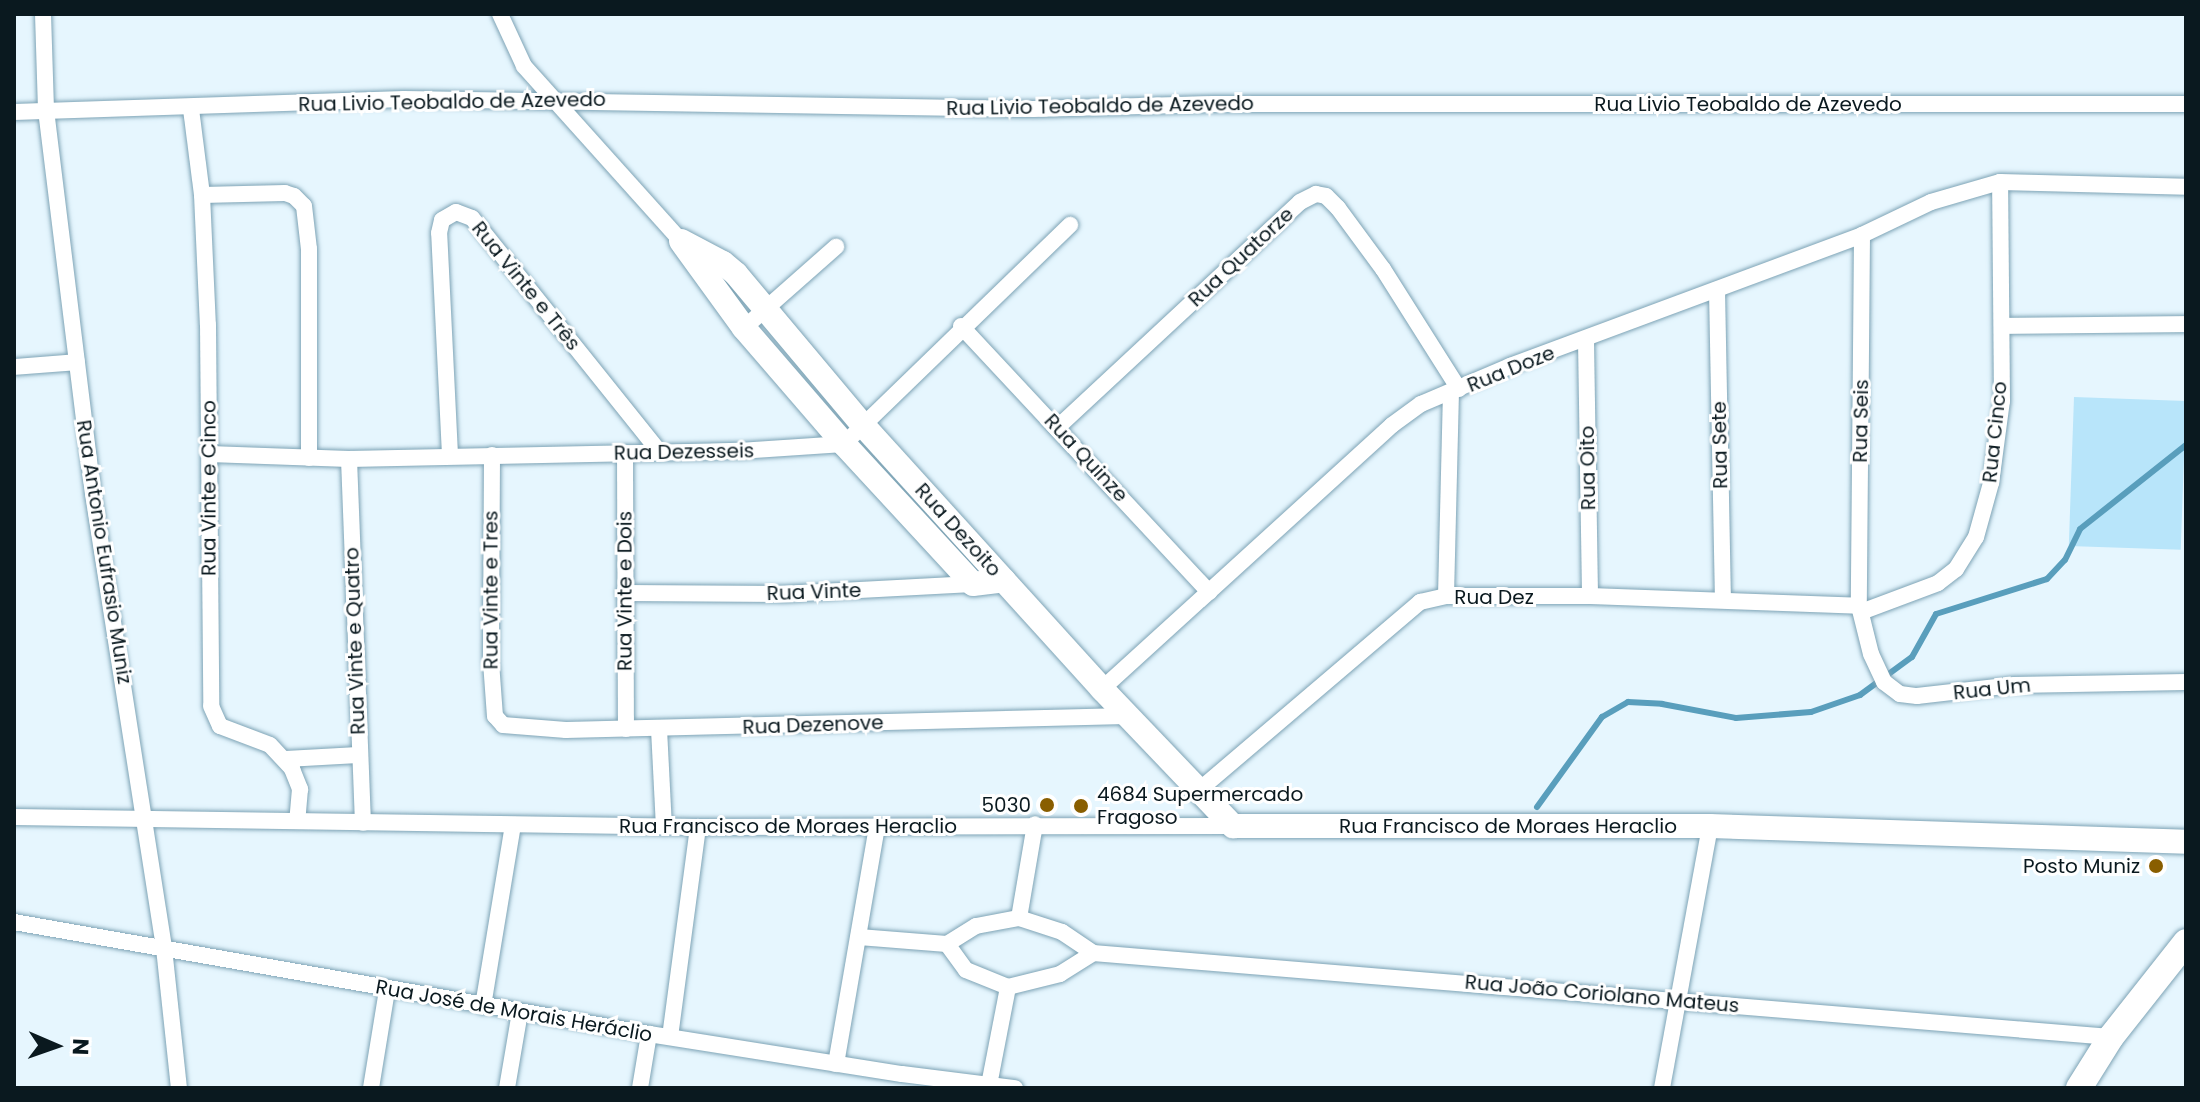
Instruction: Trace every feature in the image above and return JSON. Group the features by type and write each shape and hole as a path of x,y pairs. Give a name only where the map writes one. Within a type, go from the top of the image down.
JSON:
{"main road":[{"path":"2079,1088 2111,1037 2186,942"}],"street":[{"name":"Rua Antonio Eufrasio Muniz","path":"43,14 46,110 93,494 164,948 179,1088"},
{"name":"Rua Dezoito","path":"500,14 517,54 551,99 681,241 744,328 844,444 973,584"},
{"name":"Rua Livio Teobaldo de Azevedo","path":"14,112 125,106 191,109 404,99 1033,109 1213,104 2186,104"},
{"name":"Rua Vinte e Cinco","path":"191,109 202,195 209,454 211,706 220,726 260,739 285,759"},
{"name":"Rua Doze","path":"1102,689 1392,425 1421,404 1510,366 1862,235 1931,202 2000,182 2186,187"},
{"name":"Rua Cinco","path":"1860,609 1927,589 1947,577 1968,554 1976,537 1998,444 2002,326 2000,182"},
{"path":"202,195 285,193 294,196 304,206 309,249 309,458"},
{"name":"Rua Quatorze","path":"1058,427 1300,202 1316,194 1332,201 1383,269 1455,391"},
{"name":"Rua Vinte e Três","path":"450,455 439,233 442,220 456,212 472,218 659,451"},
{"path":"844,444 961,326 1070,225"},
{"name":"Rua Seis","path":"1860,609 1862,235"},
{"name":"Rua Dezoito","path":"681,241 723,263 862,424 1102,689 1233,826"},
{"path":"744,328 836,247"},
{"name":"Rua Sete","path":"1717,290 1723,600"},
{"path":"2002,326 2186,324"},
{"name":"Rua Quinze","path":"961,326 1209,592"},
{"name":"Rua Oito","path":"1586,340 1590,596"},
{"path":"14,367 77,362"},
{"path":"1446,596 1455,391"},
{"name":"Rua Dezesseis","path":"209,454 349,459 765,450 844,444"},
{"name":"Rua Vinte e Dois","path":"625,453 626,729"},
{"name":"Rua Vinte e Tres","path":"492,455 491,662 493,703 500,723"},
{"name":"Rua Vinte e Quatro","path":"349,459 363,823"},
{"name":"Rua Vinte","path":"624,593 784,594 1004,580"},
{"name":"Rua Dez","path":"1198,791 1420,602 1446,596 1590,596 1723,600 1860,609"},
{"name":"Rua Um","path":"1860,609 1882,678 1900,694 1917,696 2029,684 2186,682"},
{"name":"Rua Dezenove","path":"500,723 538,730 659,729 1127,716"},
{"path":"659,729 664,827"},
{"path":"297,821 301,798 299,781 285,759 359,755"},
{"name":"Rua Francisco de Moraes Heraclio","path":"14,817 664,827 1035,824 1710,826 2186,842"},
{"path":"1019,918 1035,824"},
{"path":"483,1006 513,825"},
{"path":"1662,1088 1710,826"},
{"path":"670,1037 698,827"},
{"path":"836,1064 877,827"},
{"name":"Rua João Coriolano Mateus","path":"947,944 976,926 1019,918 1062,932 1093,953 2111,1037"},
{"name":"Rua José de Morais Heráclio","path":"14,922 387,990 836,1064 901,1081 1015,1088"},
{"path":"859,937 947,944 966,970 1008,987 1060,974 1093,953"},
{"path":"989,1085 1008,987"},
{"path":"371,1088 387,990"},
{"path":"507,1088 520,1012"},
{"path":"640,1088 649,1034"}],"shaded area":[{"path":"2074,397 2186,401 2181,550 2069,546"}],"waterway":[{"path":"1537,807 1602,717 1628,702 1662,704 1736,718 1811,712 1860,695 1912,657 1936,614 2047,579 2065,560 2080,529 2186,445"}],"place":[{"name":"5030","path":"1047,805"},
{"name":"4684 Supermercado Fragoso","path":"1081,806"},
{"name":"Posto Muniz","path":"2156,866"}]}
